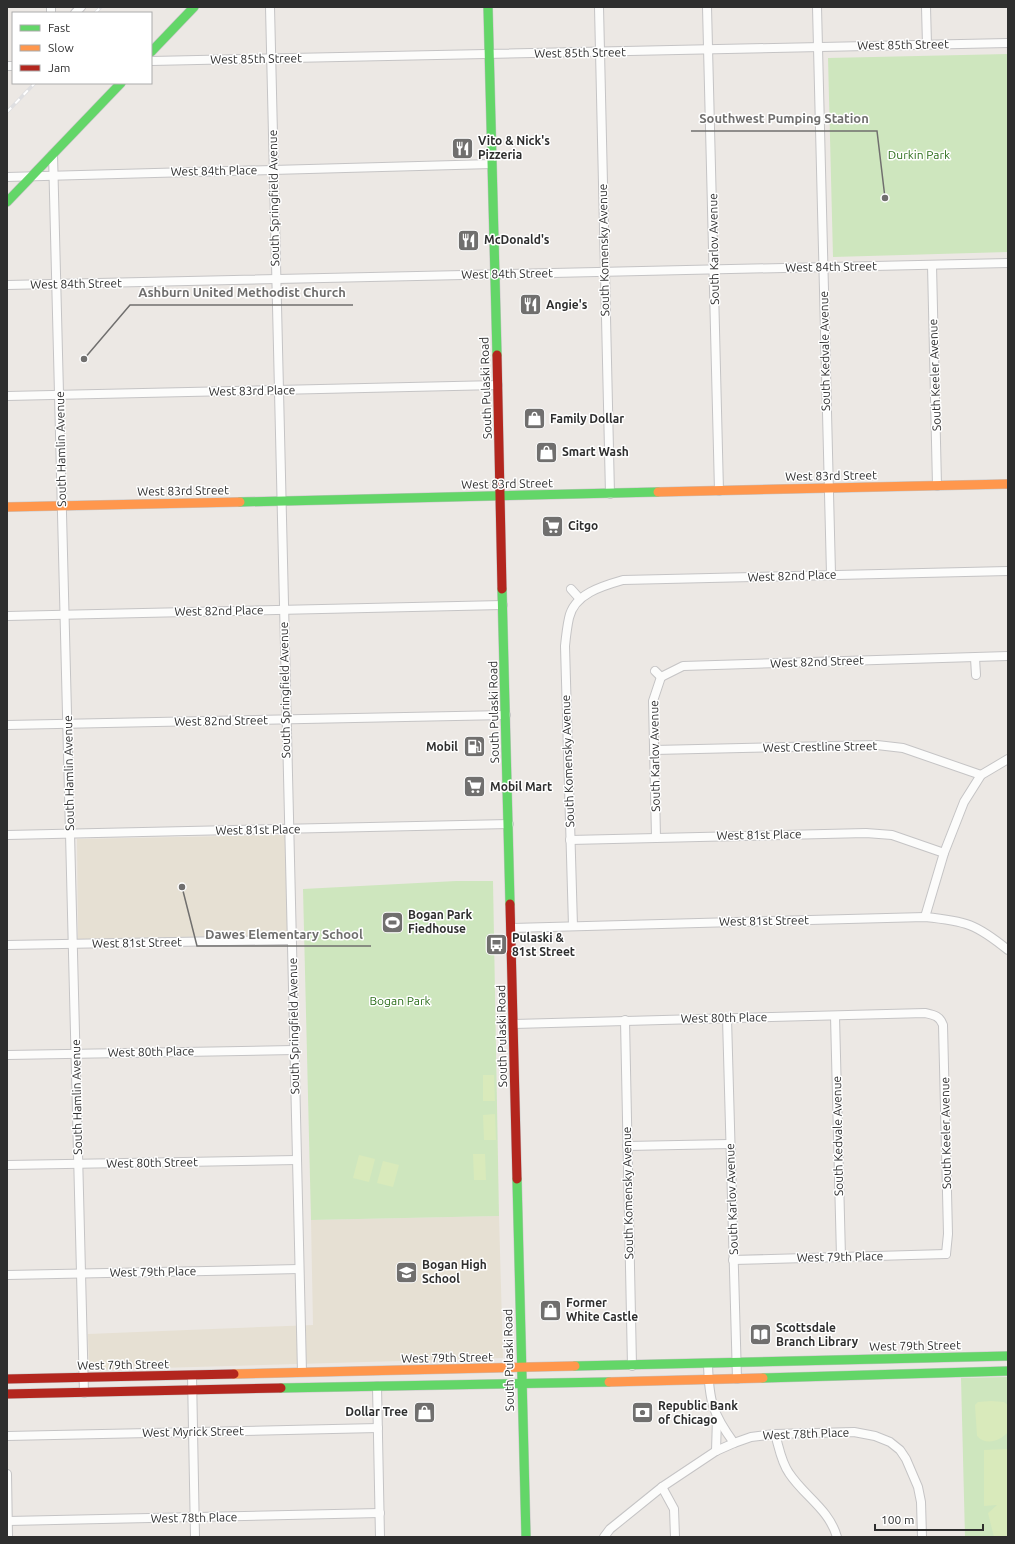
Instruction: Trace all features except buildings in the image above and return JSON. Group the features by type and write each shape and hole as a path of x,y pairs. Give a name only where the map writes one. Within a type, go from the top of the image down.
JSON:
{"main road":[{"path":"152,51 194,7"},
{"name":"South Pulaski Road","path":"488,7 526,1537"},
{"path":"7,202 120,84"},
{"name":"West 83rd Street","path":"7,507 1008,484"},
{"name":"West 79th Street","path":"7,1379 632,1366 1008,1356"},
{"path":"7,1394 737,1380 1008,1371"}],"street":[{"name":"South Springfield Avenue","path":"270,7 302,1372"},
{"name":"South Komensky Avenue","path":"599,7 610,494"},
{"name":"South Karlov Avenue","path":"707,7 719,491"},
{"name":"South Kedvale Avenue","path":"816,7 831,574"},
{"path":"926,7 927,45"},
{"name":"West 85th Street","path":"152,61 1008,43"},
{"name":"South Hamlin Avenue","path":"53,154 84,1393"},
{"name":"West 84th Place","path":"7,177 492,164"},
{"name":"West 84th Street","path":"7,286 1008,263"},
{"name":"South Keeler Avenue","path":"932,265 937,486"},
{"name":"West 83rd Place","path":"7,396 498,385"},
{"name":"West 82nd Place","path":"580,599 602,586 622,580 1008,571"},
{"path":"571,589 580,599"},
{"name":"South Komensky Avenue","path":"573,926 565,646 569,616 580,599"},
{"name":"West 82nd Place","path":"7,616 504,605"},
{"name":"West 82nd Street","path":"658,674 683,666 1008,656"},
{"path":"975,658 976,675"},
{"name":"South Karlov Avenue","path":"656,837 653,701 658,674"},
{"name":"West 82nd Street","path":"7,725 506,715"},
{"name":"West Crestline Street","path":"654,750 877,745 903,748 981,775"},
{"path":"925,917 944,853 964,802 981,775 1008,759"},
{"name":"West 81st Place","path":"7,835 509,824"},
{"name":"West 81st Place","path":"570,840 866,833 892,835 944,853"},
{"name":"West 81st Street","path":"512,928 925,917 956,920 973,926 988,934 1008,950"},
{"name":"West 81st Street","path":"7,945 291,940"},
{"name":"West 80th Place","path":"514,1024 925,1013 934,1015"},
{"name":"South Keeler Avenue","path":"934,1015 941,1020 943,1025 949,1256"},
{"name":"South Kedvale Avenue","path":"835,1016 841,1257"},
{"name":"South Karlov Avenue","path":"727,1018 737,1380"},
{"name":"South Komensky Avenue","path":"625,1020 632,1366"},
{"name":"West 80th Place","path":"7,1055 294,1050"},
{"path":"627,1146 730,1144"},
{"name":"West 80th Street","path":"7,1166 297,1160"},
{"name":"West 79th Place","path":"733,1260 949,1256"},
{"name":"West 79th Place","path":"7,1275 300,1269"},
{"path":"604,1537 610,1529 662,1487 716,1451 734,1442 717,1418 711,1401 708,1364"},
{"path":"192,1375 195,1537"},
{"path":"377,1386 380,1537"},
{"path":"716,1451 717,1418"},
{"name":"West Myrick Street","path":"7,1436 378,1428"},
{"name":"West 78th Place","path":"734,1442 750,1437 775,1434 854,1432 875,1436 890,1442 900,1450 906,1459 918,1487 921,1502 922,1537"},
{"path":"775,1434 788,1471 799,1487 818,1504 832,1522 837,1537"},
{"path":"7,1474 8,1537"},
{"path":"662,1487 674,1509 675,1537"},
{"name":"West 78th Place","path":"8,1521 380,1513"}],"shaded area":[{"path":"285,835 288,935 78,939 77,839"},
{"name":"Bogan High School","path":"499,1216 503,1358 89,1370 88,1334 313,1325 311,1220"}],"green space":[{"name":"Durkin Park","path":"1008,54 1008,252 833,257 828,58"},
{"name":"Bogan Park","path":"456,881 493,881 499,1216 311,1220 303,889"},
{"path":"483,1075 494,1075 495,1101 483,1101"},
{"path":"495,1114 496,1140 484,1140 483,1115"},
{"path":"473,1154 485,1154 486,1180 474,1180"},
{"path":"359,1155 375,1159 369,1182 353,1178"},
{"path":"383,1161 399,1165 393,1187 377,1183"},
{"path":"1008,1377 1008,1537 965,1537 961,1378"},
{"path":"978,1402 1004,1402 1008,1405 1008,1432 1001,1438 989,1442 977,1436 975,1405"},
{"path":"1008,1449 1008,1537 994,1537 988,1513 997,1505 984,1506 984,1450"}],"railway":[{"path":"96,12 101,7"},
{"path":"7,112 34,84"}],"traffic: fast":[{"path":"152,51 194,7"},
{"path":"488,7 497,355"},
{"path":"7,202 120,84"},
{"path":"240,502 658,492"},
{"path":"502,589 510,904"},
{"path":"517,1179 526,1537"},
{"path":"575,1366 1008,1356"},
{"path":"763,1378 1008,1371"},
{"path":"281,1388 609,1382"}],"traffic: slow":[{"path":"658,492 1008,484"},
{"path":"7,507 240,502"},
{"path":"234,1374 575,1366"},
{"path":"609,1382 763,1378"}],"traffic: jam":[{"path":"497,355 502,589"},
{"path":"510,904 517,1179"},
{"path":"7,1379 234,1374"},
{"path":"7,1394 281,1388"}],"place":[{"name":"Vito & Nick's Pizzeria","path":"463,148"},
{"name":"Southwest Pumping Station","path":"885,198"},
{"name":"McDonald's","path":"469,240"},
{"name":"Angie's","path":"530,305"},
{"name":"Ashburn United Methodist Church","path":"84,359"},
{"name":"Family Dollar","path":"535,419"},
{"name":"Smart Wash","path":"546,452"},
{"name":"Citgo","path":"552,526"},
{"name":"Mobil","path":"474,747"},
{"name":"Mobil Mart","path":"475,787"},
{"name":"Dawes Elementary School","path":"182,887"},
{"name":"Bogan Park Fiedhouse","path":"393,922"},
{"name":"Pulaski & 81st Street","path":"497,945"},
{"name":"Bogan High School","path":"406,1272"},
{"name":"Former White Castle","path":"551,1310"},
{"name":"Scottsdale Branch Library","path":"761,1335"},
{"name":"Dollar Tree","path":"424,1412"},
{"name":"Republic Bank of Chicago","path":"643,1413"}]}
